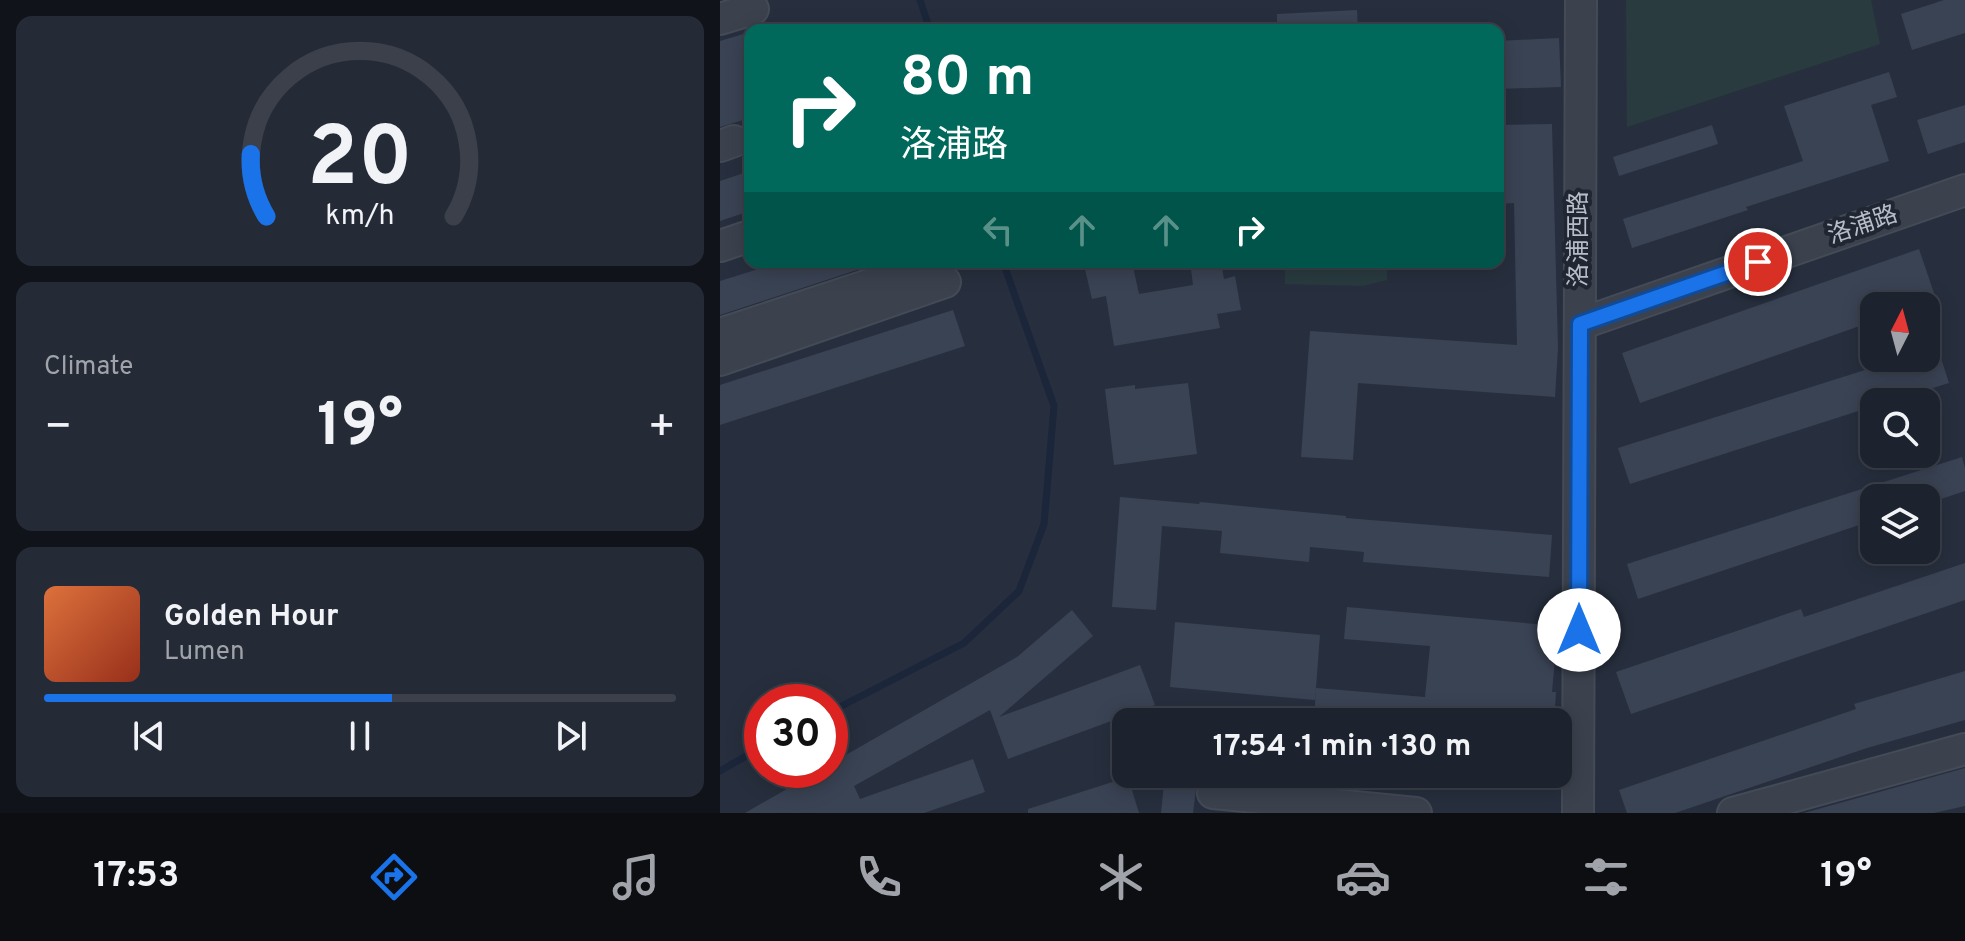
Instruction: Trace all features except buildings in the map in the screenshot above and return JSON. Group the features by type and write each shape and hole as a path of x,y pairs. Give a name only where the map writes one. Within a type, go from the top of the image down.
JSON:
{"street":[{"name":"洛浦西路","path":"1578,813 1581,0"},
{"path":"720,19 753,9"},
{"name":"洛浦路","path":"1580,324 1965,190"},
{"path":"720,246 744,238"},
{"path":"720,334 942,272"},
{"path":"720,360 942,272"},
{"path":"1733,813 1965,749"},
{"path":"1213,793 1416,813"}],"shaded area":[{"path":"1626,0 1871,0 1880,44 1627,127"},
{"path":"1285,268 1387,268 1387,280 1363,286 1285,284"}],"waterway":[{"path":"920,0 928,24"},
{"path":"848,703 964,643 1019,591 1044,524 1054,406 1005,268"},
{"path":"720,771 744,757"}],"route":[{"path":"1579,630 1580,324 1758,262"}]}
